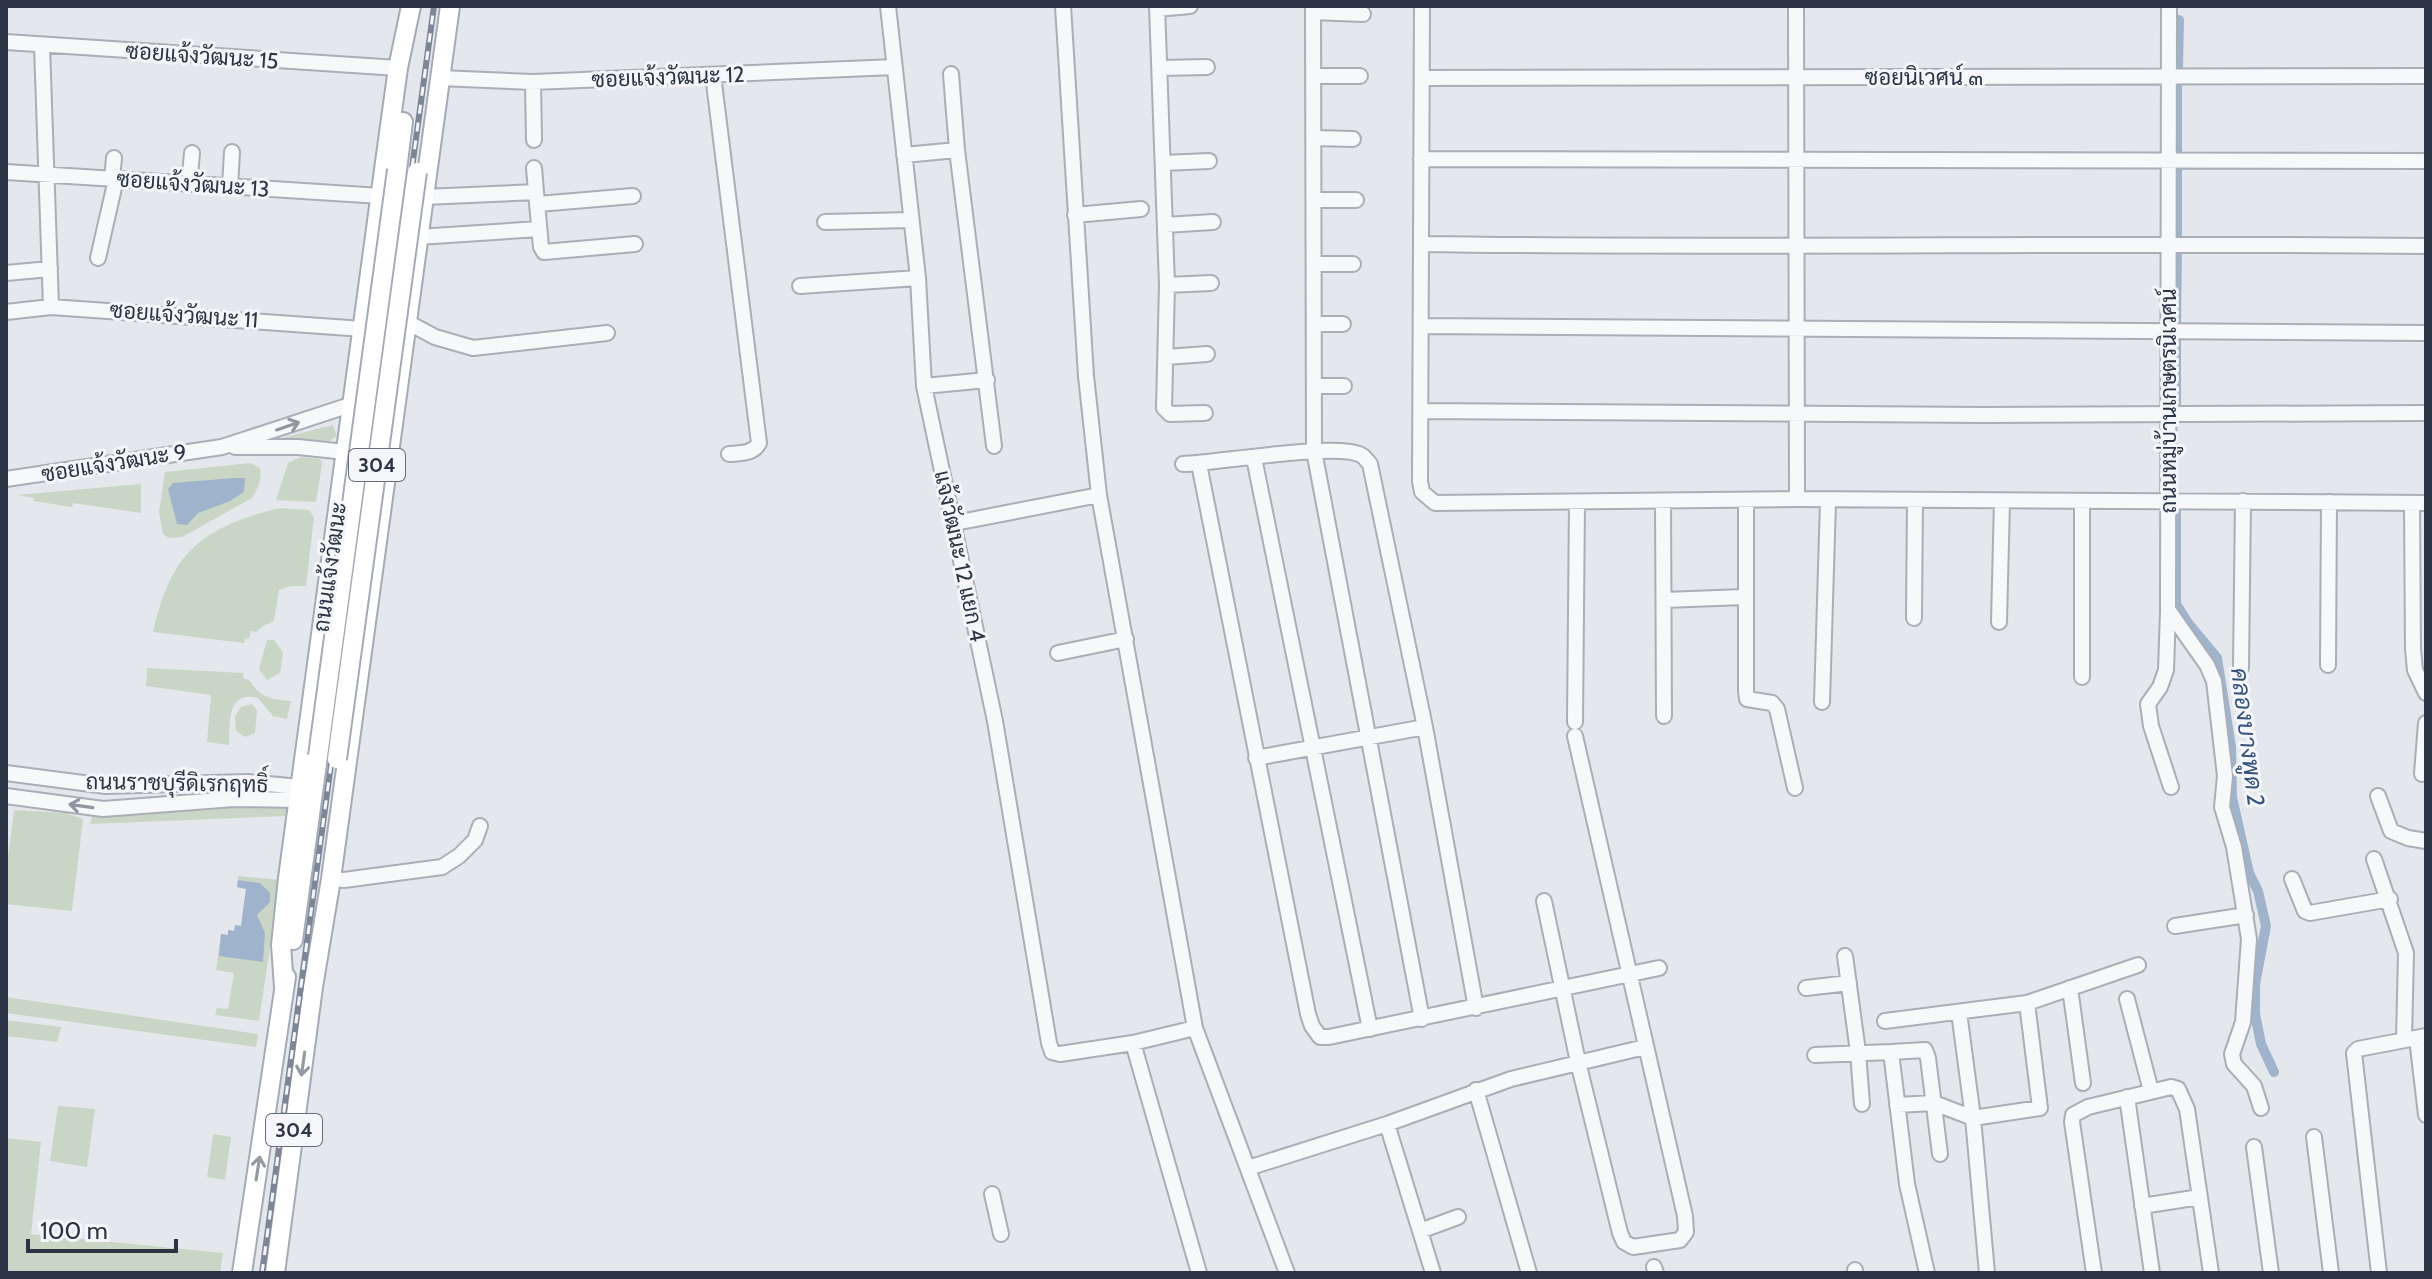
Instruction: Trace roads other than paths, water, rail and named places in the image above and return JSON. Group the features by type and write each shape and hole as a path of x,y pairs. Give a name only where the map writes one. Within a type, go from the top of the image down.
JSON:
{"main road":[{"name":"ถนนแจ้งวัฒนะ","path":"284,987 281,965 283,924 299,794 398,68 411,6"},
{"name":"ถนนแจ้งวัฒนะ","path":"242,1273 294,933 417,6"},
{"name":"ถนนแจ้งวัฒนะ","path":"313,987 314,936 440,6"},
{"name":"ถนนแจ้งวัฒนะ","path":"275,1273 450,6"},
{"path":"356,381 360,390 375,395 389,393 398,384"},
{"path":"346,452 388,458"},
{"path":"339,501 344,494 361,490 375,500 381,511"}],"street":[{"name":"แจ้งวัฒนะ 12 แยก 4","path":"888,6 918,278 924,386 995,721 1049,1043 1052,1052 1060,1054 1133,1043"},
{"path":"1063,6 1086,376 1099,495 1195,1028 1287,1273"},
{"path":"1190,6 1157,7 1167,285 1164,408 1170,414 1205,413"},
{"path":"1422,6 1420,481 1427,498 1435,503 1797,499 2419,503 2413,649 2415,670 2426,693"},
{"path":"1796,6 1797,499"},
{"name":"ถนนหมู่บ้านเกษตรนิเวศน์","path":"2169,6 2168,611 2166,670 2160,687 2148,704 2148,712 2171,787"},
{"path":"1363,14 1313,9 1314,451 1422,1019"},
{"name":"ซอยแจ้งวัฒนะ 15","path":"6,42 398,68"},
{"path":"42,46 51,307"},
{"name":"ซอยแจ้งวัฒนะ 12","path":"440,78 533,82 895,67"},
{"path":"1160,68 1207,67"},
{"path":"951,74 957,150 994,446"},
{"path":"713,75 759,443 756,449 748,452 729,454"},
{"path":"1313,76 1360,76"},
{"name":"ซอยนิเวศน์ ๓","path":"1422,78 2426,76"},
{"path":"533,82 534,140"},
{"path":"1314,138 1353,139"},
{"path":"904,155 957,150"},
{"path":"230,186 232,152"},
{"path":"189,184 192,153"},
{"path":"98,258 114,179 114,158"},
{"path":"1421,159 2426,161"},
{"path":"1163,163 1209,161"},
{"path":"534,168 544,252 635,244"},
{"name":"ซอยแจ้งวัฒนะ 13","path":"6,172 381,196"},
{"path":"424,197 633,196"},
{"path":"1314,200 1356,200"},
{"path":"1075,215 1141,209"},
{"path":"825,222 911,220"},
{"path":"1165,225 1213,222"},
{"path":"418,237 539,229"},
{"path":"1421,244 1603,247 2168,243 2426,246"},
{"path":"1314,264 1353,264"},
{"path":"6,273 50,269"},
{"path":"800,286 918,278"},
{"path":"1167,285 1211,283"},
{"name":"ซอยแจ้งวัฒนะ 11","path":"6,312 51,307 363,329"},
{"path":"407,322 435,337 473,348 607,333"},
{"path":"1314,324 1343,324"},
{"path":"1423,326 1797,326 2426,333"},
{"path":"1166,357 1207,354"},
{"path":"924,386 987,380"},
{"path":"1314,386 1344,386"},
{"name":"ซอยแจ้งวัฒนะ 9","path":"222,447 353,404"},
{"path":"1422,411 1983,415 2426,413"},
{"name":"ซอยแจ้งวัฒนะ 9","path":"6,479 222,447 298,447 346,452"},
{"path":"1183,464 1314,451 1350,452 1362,455 1370,464 1425,727 1476,1008"},
{"path":"1254,458 1370,1029"},
{"path":"1199,464 1312,1026 1320,1037 1422,1019 1659,968"},
{"path":"955,523 1099,495"},
{"path":"1746,500 1744,597 1747,699 1772,703 1777,709 1795,788"},
{"path":"1914,618 1915,500"},
{"path":"1663,501 1664,716"},
{"path":"1822,702 1828,501"},
{"path":"1999,622 2002,501"},
{"path":"2082,501 2082,677"},
{"path":"2241,668 2243,501"},
{"path":"1544,901 1578,1062 1620,1233 1624,1242 1633,1247 1680,1240 1686,1232 1685,1216 1628,975 1575,729 1577,502"},
{"path":"2328,665 2329,502"},
{"path":"1664,600 1744,597"},
{"path":"2168,611 2207,665 2214,681 2225,776 2222,807 2230,829 2249,939 2243,1022 2232,1054 2234,1064 2254,1086 2261,1108"},
{"path":"1058,653 1126,639"},
{"path":"2422,774 2426,726"},
{"path":"1256,758 1425,727"},
{"name":"ถนนราชบุรีดิเรกฤทธิ์","path":"6,773 110,786 247,782 299,794"},
{"path":"40,800 43,777"},
{"path":"109,809 110,786"},
{"path":"140,786 140,807"},
{"name":"ถนนราชบุรีดิเรกฤทธิ์","path":"6,796 109,809 299,794"},
{"path":"2378,796 2391,831 2426,841"},
{"path":"331,879 442,867 475,840 480,826"},
{"path":"2374,859 2406,953 2426,1115"},
{"path":"2292,879 2305,911 2310,913 2390,899"},
{"path":"2175,926 2246,915"},
{"path":"1845,956 1862,1104"},
{"path":"1885,1021 2027,1003 2138,965"},
{"path":"1806,988 1849,983"},
{"path":"2070,988 2083,1083"},
{"path":"2127,999 2151,1091"},
{"path":"1897,1105 1934,1103 1973,1118 2043,1107 2027,1003"},
{"path":"1959,1012 1973,1118 1987,1273"},
{"path":"1195,1028 1133,1043 1199,1273"},
{"path":"2379,1273 2354,1053 2358,1049 2416,1038"},
{"path":"1248,1168 1387,1124 1476,1090 1645,1047"},
{"path":"1815,1055 1925,1050 1940,1154"},
{"path":"1891,1052 1907,1184 1927,1273"},
{"path":"2094,1273 2073,1115 2079,1110 2171,1087 2178,1089 2187,1109 2211,1273"},
{"path":"1476,1090 1529,1273"},
{"path":"2127,1097 2152,1273"},
{"path":"1387,1124 1433,1273"},
{"path":"2314,1137 2331,1273"},
{"path":"2254,1147 2271,1273"},
{"path":"992,1194 1001,1234"},
{"path":"2142,1206 2200,1197"},
{"path":"1420,1231 1458,1217"}],"water":[{"path":"245,478 244,492 198,513 187,525 177,524 168,489 173,483"},
{"path":"238,880 260,883 270,893 270,902 257,915 265,933 263,962 219,956 221,934 228,935 228,930 234,931 235,925 241,926 246,889 237,887"}],"waterway":[{"name":"คลองบางพูด 2","path":"2178,67 2179,20"},
{"name":"คลองบางพูด 2","path":"2177,84 2177,156"},
{"name":"คลองบางพูด 2","path":"2177,165 2177,239"},
{"name":"คลองบางพูด 2","path":"2176,324 2177,249"},
{"name":"คลองบางพูด 2","path":"2176,337 2176,410"},
{"name":"คลองบางพูด 2","path":"2176,510 2176,604 2217,658 2231,747 2232,797 2249,873 2258,891 2266,926 2255,984 2255,1014 2261,1044 2274,1072"}],"railway":[{"path":"262,1273 434,6"}]}
